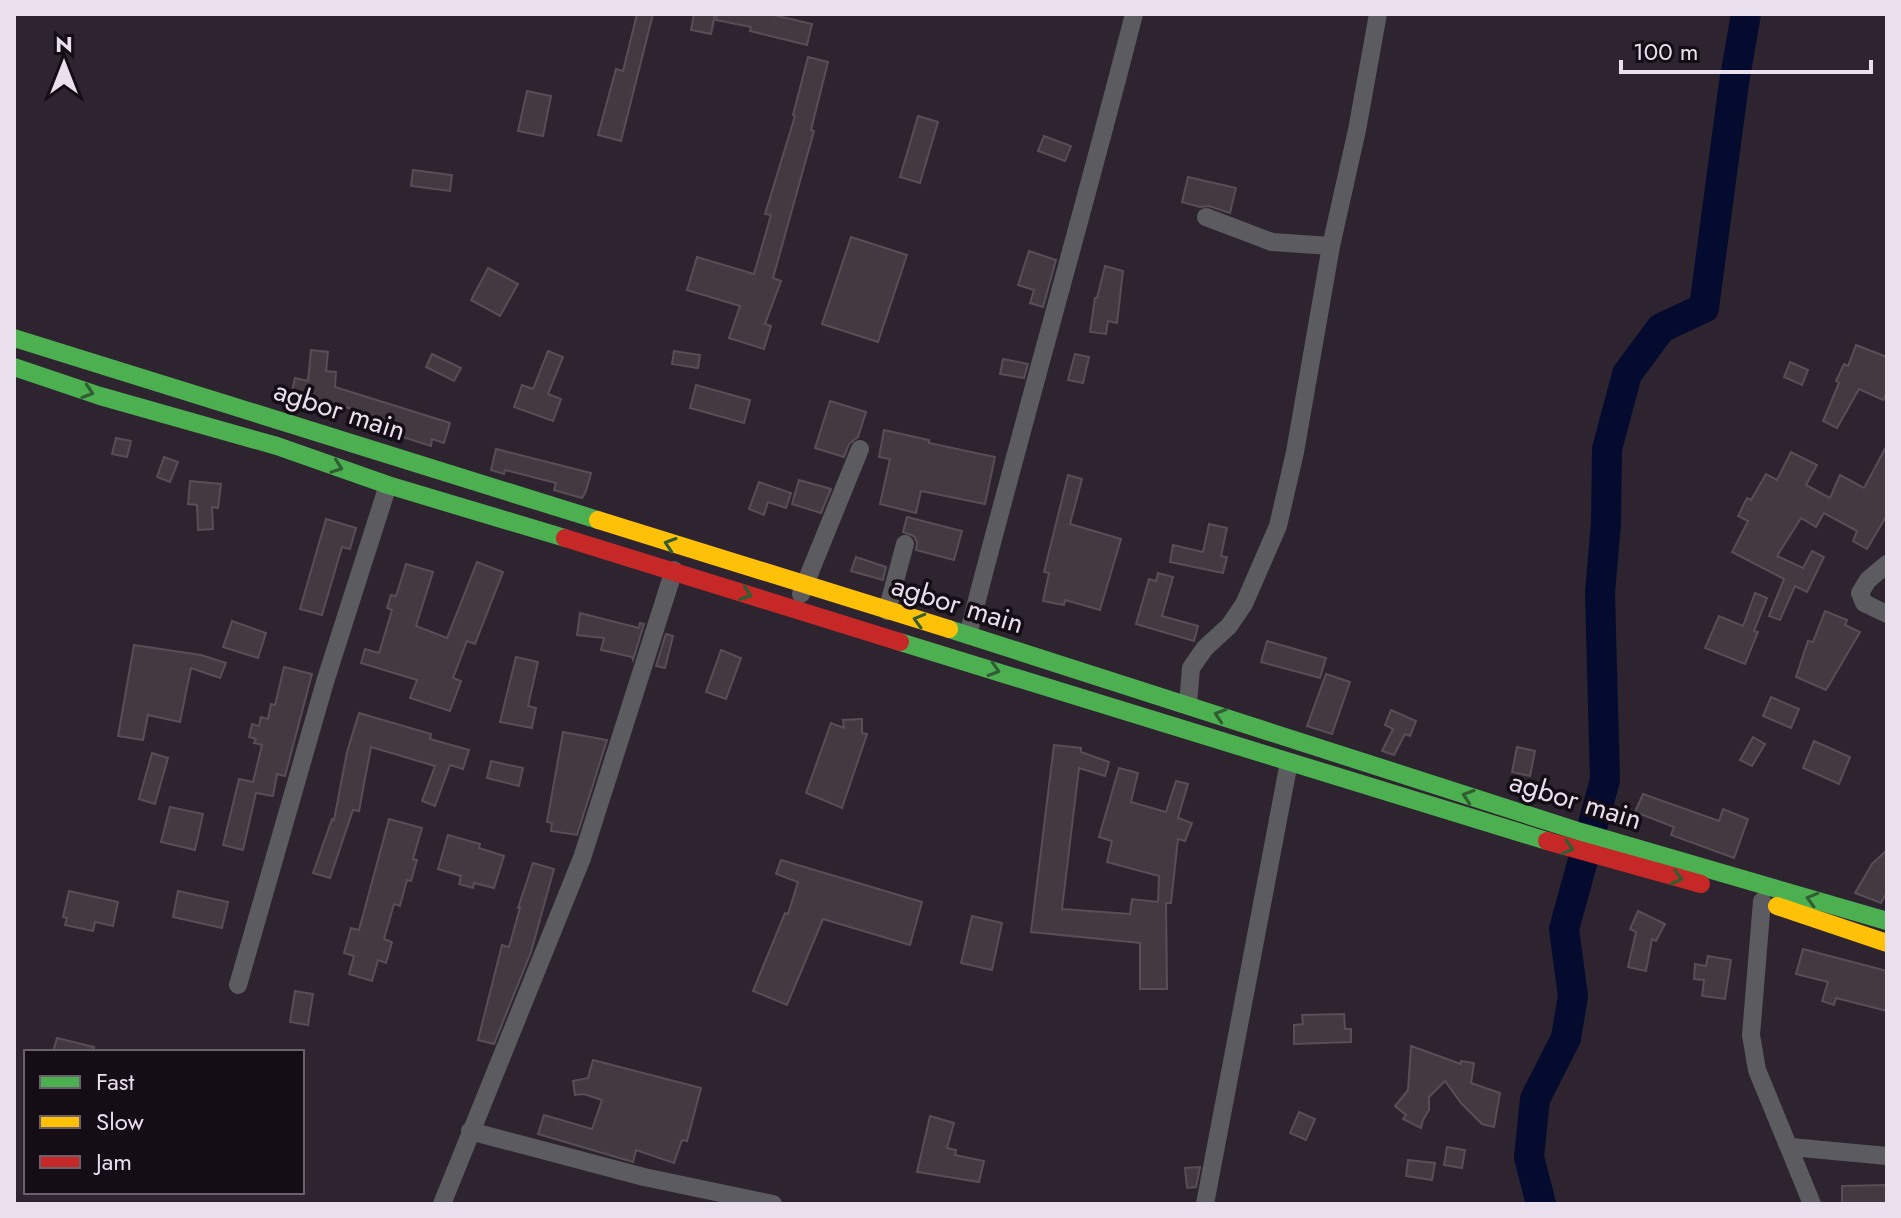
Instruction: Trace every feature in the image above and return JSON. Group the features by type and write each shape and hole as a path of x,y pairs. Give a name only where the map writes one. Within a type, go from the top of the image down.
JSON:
{"main road":[{"name":"agbor main","path":"14,338 1188,704 1542,820 1887,921"},
{"name":"agbor main","path":"14,367 1602,858 1762,901 1887,943"}],"street":[{"path":"968,635 1134,14"},
{"path":"1188,704 1191,668 1205,648 1229,626 1244,604 1278,526 1295,452 1331,246 1357,130 1378,14"},
{"path":"1206,217 1272,242 1331,246"},
{"path":"794,610 860,449"},
{"path":"238,985 325,682 388,485"},
{"path":"887,611 905,544"},
{"path":"1887,564 1868,580 1860,593 1864,603 1887,614"},
{"path":"442,1204 582,858 674,570"},
{"path":"1205,1204 1289,762"},
{"path":"1762,901 1751,1035 1757,1070 1812,1204"},
{"path":"470,1131 644,1177 773,1204"},
{"path":"1791,1147 1887,1156"}],"building":[{"path":"637,14 653,14 621,141 598,135 616,69 623,71"},
{"path":"694,14 715,14 711,34 691,30"},
{"path":"717,14 769,14 812,24 807,45 750,31 751,27 716,20"},
{"path":"808,57 828,62 811,130 814,131 773,278 781,281 765,324 771,326 764,349 729,338 740,306 687,290 697,257 754,274 771,215 765,214 795,116"},
{"path":"527,91 551,96 543,136 518,131"},
{"path":"918,116 938,122 920,183 900,177"},
{"path":"1044,136 1071,146 1065,161 1038,151"},
{"path":"413,170 452,175 450,191 411,186"},
{"path":"1188,177 1236,188 1230,213 1182,202"},
{"path":"851,237 907,255 878,342 822,324"},
{"path":"1029,251 1056,260 1043,307 1030,303 1034,290 1018,285"},
{"path":"1105,266 1123,271 1117,323 1108,321 1106,334 1090,332 1095,298"},
{"path":"488,268 518,284 500,316 471,300"},
{"path":"1856,345 1887,357 1887,392 1883,400 1859,389 1837,428 1823,421 1839,383 1836,381 1844,364 1848,366"},
{"path":"311,350 328,352 326,371 336,372 335,387 450,423 444,443 432,439 431,446 387,432 391,421 292,391 295,378 308,381"},
{"path":"548,351 563,357 548,394 561,399 553,421 514,407 522,385 533,389"},
{"path":"674,351 700,355 698,368 672,364"},
{"path":"432,354 461,368 454,381 426,367"},
{"path":"1075,354 1089,357 1083,383 1068,380"},
{"path":"1003,359 1028,364 1024,378 1000,374"},
{"path":"1790,362 1808,370 1802,385 1784,377"},
{"path":"696,385 750,400 744,423 690,408"},
{"path":"830,401 866,412 858,437 849,444 844,457 815,448"},
{"path":"884,430 995,457 985,504 921,491 916,513 880,504 890,459 879,457"},
{"path":"116,438 131,441 127,457 112,454"},
{"path":"1887,445 1887,515 1867,549 1853,541 1857,531 1824,513 1816,527 1801,518 1777,556 1803,568 1812,551 1824,557 1807,592 1795,586 1780,620 1769,616 1784,579 1732,552 1748,521 1738,516 1747,498 1751,500 1766,474 1777,480 1791,452 1817,465 1806,485 1830,498 1840,475 1864,488"},
{"path":"496,449 591,473 586,491 582,498 554,490 556,483 505,470 504,474 491,470"},
{"path":"164,457 178,462 170,482 157,477"},
{"path":"1068,475 1082,479 1070,524 1121,539 1100,610 1065,600 1064,605 1043,601 1049,573 1044,572"},
{"path":"799,480 831,489 821,513 792,504"},
{"path":"190,481 221,484 218,508 212,507 213,529 198,530 197,505 188,504"},
{"path":"759,482 791,493 786,508 768,502 764,515 749,509"},
{"path":"907,517 962,531 954,560 916,550 914,536 903,532"},
{"path":"326,519 356,528 350,549 342,547 322,615 300,609"},
{"path":"1209,524 1227,528 1221,556 1227,557 1223,573 1170,562 1173,545 1203,552"},
{"path":"856,557 886,567 883,580 851,571"},
{"path":"477,562 503,572 475,644 467,641 453,678 461,681 450,711 410,698 417,680 361,663 365,649 379,653 392,610 387,608 391,595 396,596 406,564 433,572 416,626 447,638"},
{"path":"1158,573 1173,577 1162,616 1198,626 1194,641 1136,624 1149,579 1156,581"},
{"path":"1755,593 1767,598 1745,664 1705,648 1719,616 1743,626"},
{"path":"1825,611 1847,620 1845,625 1860,632 1826,690 1796,677 1808,641 1813,642"},
{"path":"580,613 639,628 640,623 644,624 633,660 632,657 601,650 604,638 577,635"},
{"path":"232,621 266,633 258,658 223,647"},
{"path":"666,634 673,636 665,668 656,666"},
{"path":"1267,641 1326,658 1320,678 1261,662"},
{"path":"134,645 201,655 226,663 220,678 191,668 180,722 148,715 143,740 118,736"},
{"path":"721,650 741,658 726,699 706,692"},
{"path":"516,657 538,662 528,706 536,708 532,728 500,722"},
{"path":"284,667 312,674 285,776 277,774 273,796 256,793 243,850 223,845 239,779 253,782 262,745 254,743 256,739 249,737 252,724 259,726 261,717 268,719 271,704 275,705"},
{"path":"1326,674 1350,682 1332,734 1307,726"},
{"path":"1771,697 1799,709 1791,728 1763,716"},
{"path":"1391,710 1416,721 1410,736 1405,734 1394,755 1382,751 1393,729 1385,725"},
{"path":"359,713 431,734 430,739 469,750 463,769 450,765 435,806 422,801 435,766 371,747 359,811 353,810 330,878 313,873 334,820 347,752"},
{"path":"862,719 862,733 867,734 842,808 806,793 831,723 844,728 843,720"},
{"path":"563,732 607,740 577,835 551,831 552,823 547,822"},
{"path":"1753,737 1765,744 1752,766 1740,760"},
{"path":"1814,741 1850,757 1839,784 1803,768"},
{"path":"1054,745 1081,748 1081,752 1109,762 1105,776 1079,768 1062,909 1130,914 1132,899 1158,902 1159,876 1107,862 1112,841 1099,837 1119,768 1138,773 1131,802 1166,812 1176,781 1188,784 1178,818 1192,823 1185,841 1178,839 1171,903 1166,903 1167,989 1140,989 1140,943 1031,932"},
{"path":"1517,747 1535,751 1530,776 1512,772"},
{"path":"152,753 168,758 155,804 139,799"},
{"path":"491,761 523,768 519,786 487,778"},
{"path":"1643,794 1719,821 1723,809 1748,819 1734,858 1671,835 1674,827 1635,812"},
{"path":"170,807 203,814 195,850 161,842"},
{"path":"389,819 422,828 413,859 417,860 411,881 407,880 400,906 394,904 384,939 392,942 386,963 378,960 372,981 349,974 354,956 344,953 351,928 359,930"},
{"path":"448,835 480,844 479,848 504,856 494,888 474,883 473,888 459,884 461,876 438,869"},
{"path":"1887,850 1887,892 1881,903 1855,893 1872,864"},
{"path":"781,860 922,902 910,945 823,919 787,1005 753,991 785,913 788,914 798,882 776,874"},
{"path":"533,863 554,869 531,952 494,1044 478,1040 502,945 509,947"},
{"path":"69,891 118,902 113,926 95,922 93,931 65,925 67,918 63,917"},
{"path":"178,891 228,902 222,928 173,917"},
{"path":"1638,911 1665,924 1656,941 1652,939 1646,971 1628,967 1636,932 1630,929"},
{"path":"972,916 1002,923 992,970 961,963"},
{"path":"1803,949 1887,971 1887,1011 1836,998 1834,1005 1822,1001 1828,982 1796,974"},
{"path":"1708,956 1731,960 1725,999 1702,996 1704,980 1694,979 1695,964 1706,966"},
{"path":"295,991 313,994 308,1025 290,1022"},
{"path":"1344,1014 1345,1029 1351,1029 1351,1042 1294,1044 1294,1025 1303,1024 1302,1015"},
{"path":"57,1038 94,1047 93,1050 54,1050"},
{"path":"1411,1046 1461,1064 1461,1061 1474,1063 1471,1083 1500,1093 1494,1127 1482,1124 1445,1081 1429,1097 1429,1110 1421,1128 1403,1119 1406,1115 1395,1106 1408,1090"},
{"path":"593,1060 701,1088 687,1141 682,1140 674,1163 636,1150 633,1162 538,1134 544,1115 592,1129 602,1100 584,1094 575,1095 573,1081 588,1078"},
{"path":"1299,1112 1315,1119 1306,1140 1290,1133"},
{"path":"930,1116 954,1123 947,1148 956,1150 955,1155 984,1161 979,1182 917,1172"},
{"path":"1447,1147 1465,1150 1462,1168 1444,1165"},
{"path":"1408,1160 1435,1163 1432,1180 1406,1176"},
{"path":"1200,1167 1196,1187 1187,1188 1185,1168"},
{"path":"1887,1185 1887,1204 1842,1204 1842,1186"}],"waterway":[{"path":"1541,1204 1529,1157 1535,1099 1566,1038 1573,996 1564,929 1605,780 1600,593 1606,523 1607,449 1627,374 1661,328 1704,308 1746,14"}],"traffic: fast":[{"path":"14,338 598,520"},
{"path":"14,367 100,396 277,446 388,485 565,538"},
{"path":"949,629 1581,832 1887,921"},
{"path":"900,642 1547,841"}],"traffic: slow":[{"path":"598,520 949,629"},
{"path":"1777,906 1887,943"}],"traffic: jam":[{"path":"565,538 900,642"},
{"path":"1547,841 1701,884"}]}
